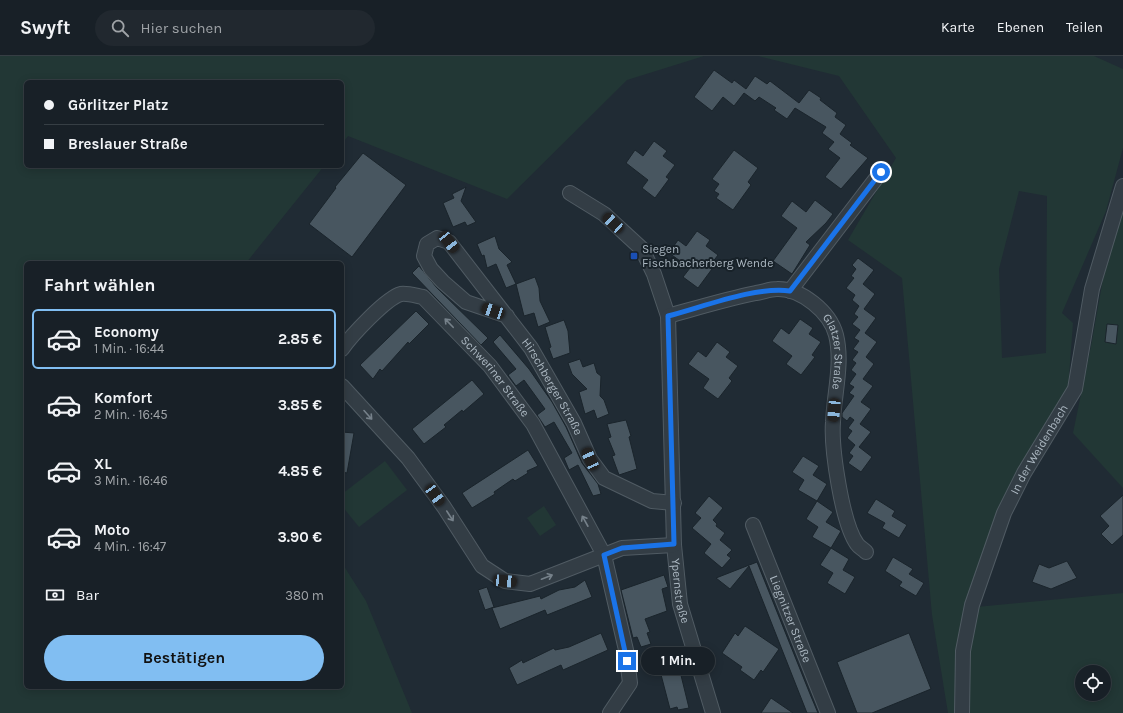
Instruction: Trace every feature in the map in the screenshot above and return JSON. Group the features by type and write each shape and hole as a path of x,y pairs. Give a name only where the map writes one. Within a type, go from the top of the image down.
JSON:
{"street":[{"path":"790,291 881,172"},
{"name":"In der Weidenbach","path":"962,713 963,651 972,605 1004,514 1024,473 1075,389 1092,289 1123,186"},
{"name":"Ypernstraße","path":"570,194 604,214 642,249 654,274 668,316 674,544 680,604 713,713"},
{"name":"Hirschberger Straße","path":"507,316 466,302 443,282 431,269 424,256 427,244 437,238 449,242 507,316 531,348 574,423 590,459 604,478 652,501 674,503"},
{"name":"Glatzer Straße","path":"668,316 745,295 777,289 790,291 809,299 826,316 836,334 839,356 832,424 838,480 845,515 857,543 866,552"},
{"name":"Schweriner Straße","path":"344,346 348,340 380,308 401,294 423,297 490,366 533,424 604,555 626,650 630,683 610,713"},
{"path":"344,388 408,458 444,507 482,566 505,581 530,584 622,548 674,544"},
{"name":"Liegnitzer Straße","path":"753,525 828,713"}],"green space":[{"path":"0,56 704,56 627,80 507,199 348,136 344,141 344,80 24,80 24,168 322,168 248,261 24,261 24,689 344,689 344,566 366,601 412,713 0,713"},
{"path":"758,56 1094,56 1123,69 1123,148 1106,211 1062,313 1073,323 1068,390 992,525 966,608 1123,593 1123,713 948,713 932,615 902,278 848,240 896,158 839,76","holes":["1019,191 1047,196 1046,353 1002,358 999,269"]},
{"path":"1123,206 1123,488 1073,433 1105,268"},
{"path":"385,461 407,490 359,527 344,508 344,492"},
{"path":"544,506 556,525 540,536 527,518"}],"building":[{"path":"714,70 732,83 734,80 746,89 755,76 767,84 770,81 799,103 809,90 821,98 820,100 837,113 835,117 846,125 840,134 852,143 850,145 868,158 841,189 825,177 840,158 828,149 834,142 822,133 826,127 795,108 787,119 774,110 776,108 759,97 755,101 744,93 734,106 723,97 712,111 694,97"},
{"path":"654,141 667,151 663,156 675,165 666,177 669,179 655,198 642,188 648,180 626,163 635,150 643,156"},
{"path":"734,150 758,168 748,182 751,185 733,210 716,198 719,194 714,191 719,184 712,179"},
{"path":"363,153 406,185 352,257 309,224 336,188 335,187"},
{"path":"466,187 461,201 476,222 467,226 465,222 453,227 443,203 454,198 452,194"},
{"path":"815,200 833,214 826,223 806,242 810,245 792,274 773,261 797,228 781,216 792,201 806,212"},
{"path":"697,231 710,240 706,246 718,255 709,267 712,269 698,288 683,277 690,268 669,253 678,240 686,246"},
{"path":"495,236 499,249 512,262 507,265 516,284 506,288 496,264 487,268 484,255 482,256 477,244"},
{"path":"858,258 874,270 863,284 875,294 864,309 876,318 865,333 877,342 866,357 874,364 863,379 873,386 861,402 871,409 860,424 871,432 859,447 872,457 861,472 848,463 853,456 849,453 855,445 847,438 852,431 848,428 854,420 850,417 847,421 842,417 842,413 854,396 849,393 854,387 849,384 856,374 851,370 856,363 852,360 858,352 853,349 859,341 854,338 860,330 852,324 858,317 854,314 859,306 852,300 855,295 846,288 854,278 851,276 856,269 852,265"},
{"path":"419,266 437,288 488,338 481,345 412,273"},
{"path":"535,277 539,288 540,301 550,322 538,327 534,313 524,316 516,284"},
{"path":"416,311 429,324 409,344 408,342 382,371 380,369 373,379 360,365"},
{"path":"800,319 813,328 809,334 821,342 812,355 815,357 801,375 786,364 792,356 772,341 781,328 789,334"},
{"path":"564,320 568,331 570,353 553,359 549,348 551,347 545,327"},
{"path":"1107,324 1118,325 1116,344 1105,342"},
{"path":"500,335 529,369 552,402 566,427 582,463 598,484 601,494 593,496 578,465 569,470 564,458 572,453 554,422 545,427 537,415 545,409 524,380 516,386 508,375 516,369 493,342"},
{"path":"717,342 730,352 726,357 738,366 729,378 732,381 718,399 703,388 709,379 688,364 698,351 706,357"},
{"path":"580,359 583,367 594,363 597,373 601,376 600,396 604,400 609,414 597,419 594,410 585,414 579,392 587,389 572,374 568,363"},
{"path":"472,380 484,394 463,412 462,410 444,425 446,427 424,444 412,429"},
{"path":"626,420 631,436 629,437 637,469 619,475 612,456 615,455 608,438 611,437 607,424"},
{"path":"344,432 354,433 347,473 344,472"},
{"path":"528,450 538,466 527,471 528,473 515,481 513,479 494,492 495,494 472,508 462,493"},
{"path":"803,456 819,466 813,475 827,484 817,501 798,490 804,480 792,472"},
{"path":"1123,495 1123,535 1112,545 1101,534 1109,526 1100,516"},
{"path":"709,496 723,508 713,520 717,524 716,526 725,533 720,540 732,550 727,555 731,558 722,568 704,553 711,544 692,528 701,518 695,513"},
{"path":"876,499 895,511 892,516 907,525 899,538 882,528 885,523 867,513"},
{"path":"817,501 833,512 826,522 841,531 831,548 812,537 818,527 806,519"},
{"path":"831,548 849,559 843,570 855,577 845,594 827,583 833,573 820,565"},
{"path":"893,557 913,569 909,574 924,583 916,596 899,586 902,582 885,571"},
{"path":"1067,561 1077,578 1051,589 1032,582 1039,564 1049,568"},
{"path":"757,562 818,713 807,713 749,566 730,589 716,578"},
{"path":"664,575 668,587 662,589 667,611 645,619 650,632 647,633 651,644 641,647 637,637 633,638 621,590"},
{"path":"585,580 592,597 547,615 545,610 500,629 492,608 540,596 541,599 559,590 575,587"},
{"path":"487,587 494,607 485,610 478,590"},
{"path":"745,626 779,649 763,672 761,670 754,680 740,670 742,667 722,653 735,633 738,636"},
{"path":"601,633 608,650 563,670 561,665 517,685 509,668 522,660 523,663 554,648 555,650 569,647"},
{"path":"909,633 931,689 872,713 857,713 837,662"},
{"path":"678,663 689,708 678,710 677,707 670,709 659,667"},
{"path":"771,698 793,713 761,713"}],"place":[{"name":"Siegen Fischbacherberg Wende","path":"634,256"}],"route":[{"path":"627,661 626,650 604,555 622,548 674,544 668,316 745,295 777,289 790,291 881,172"}]}
